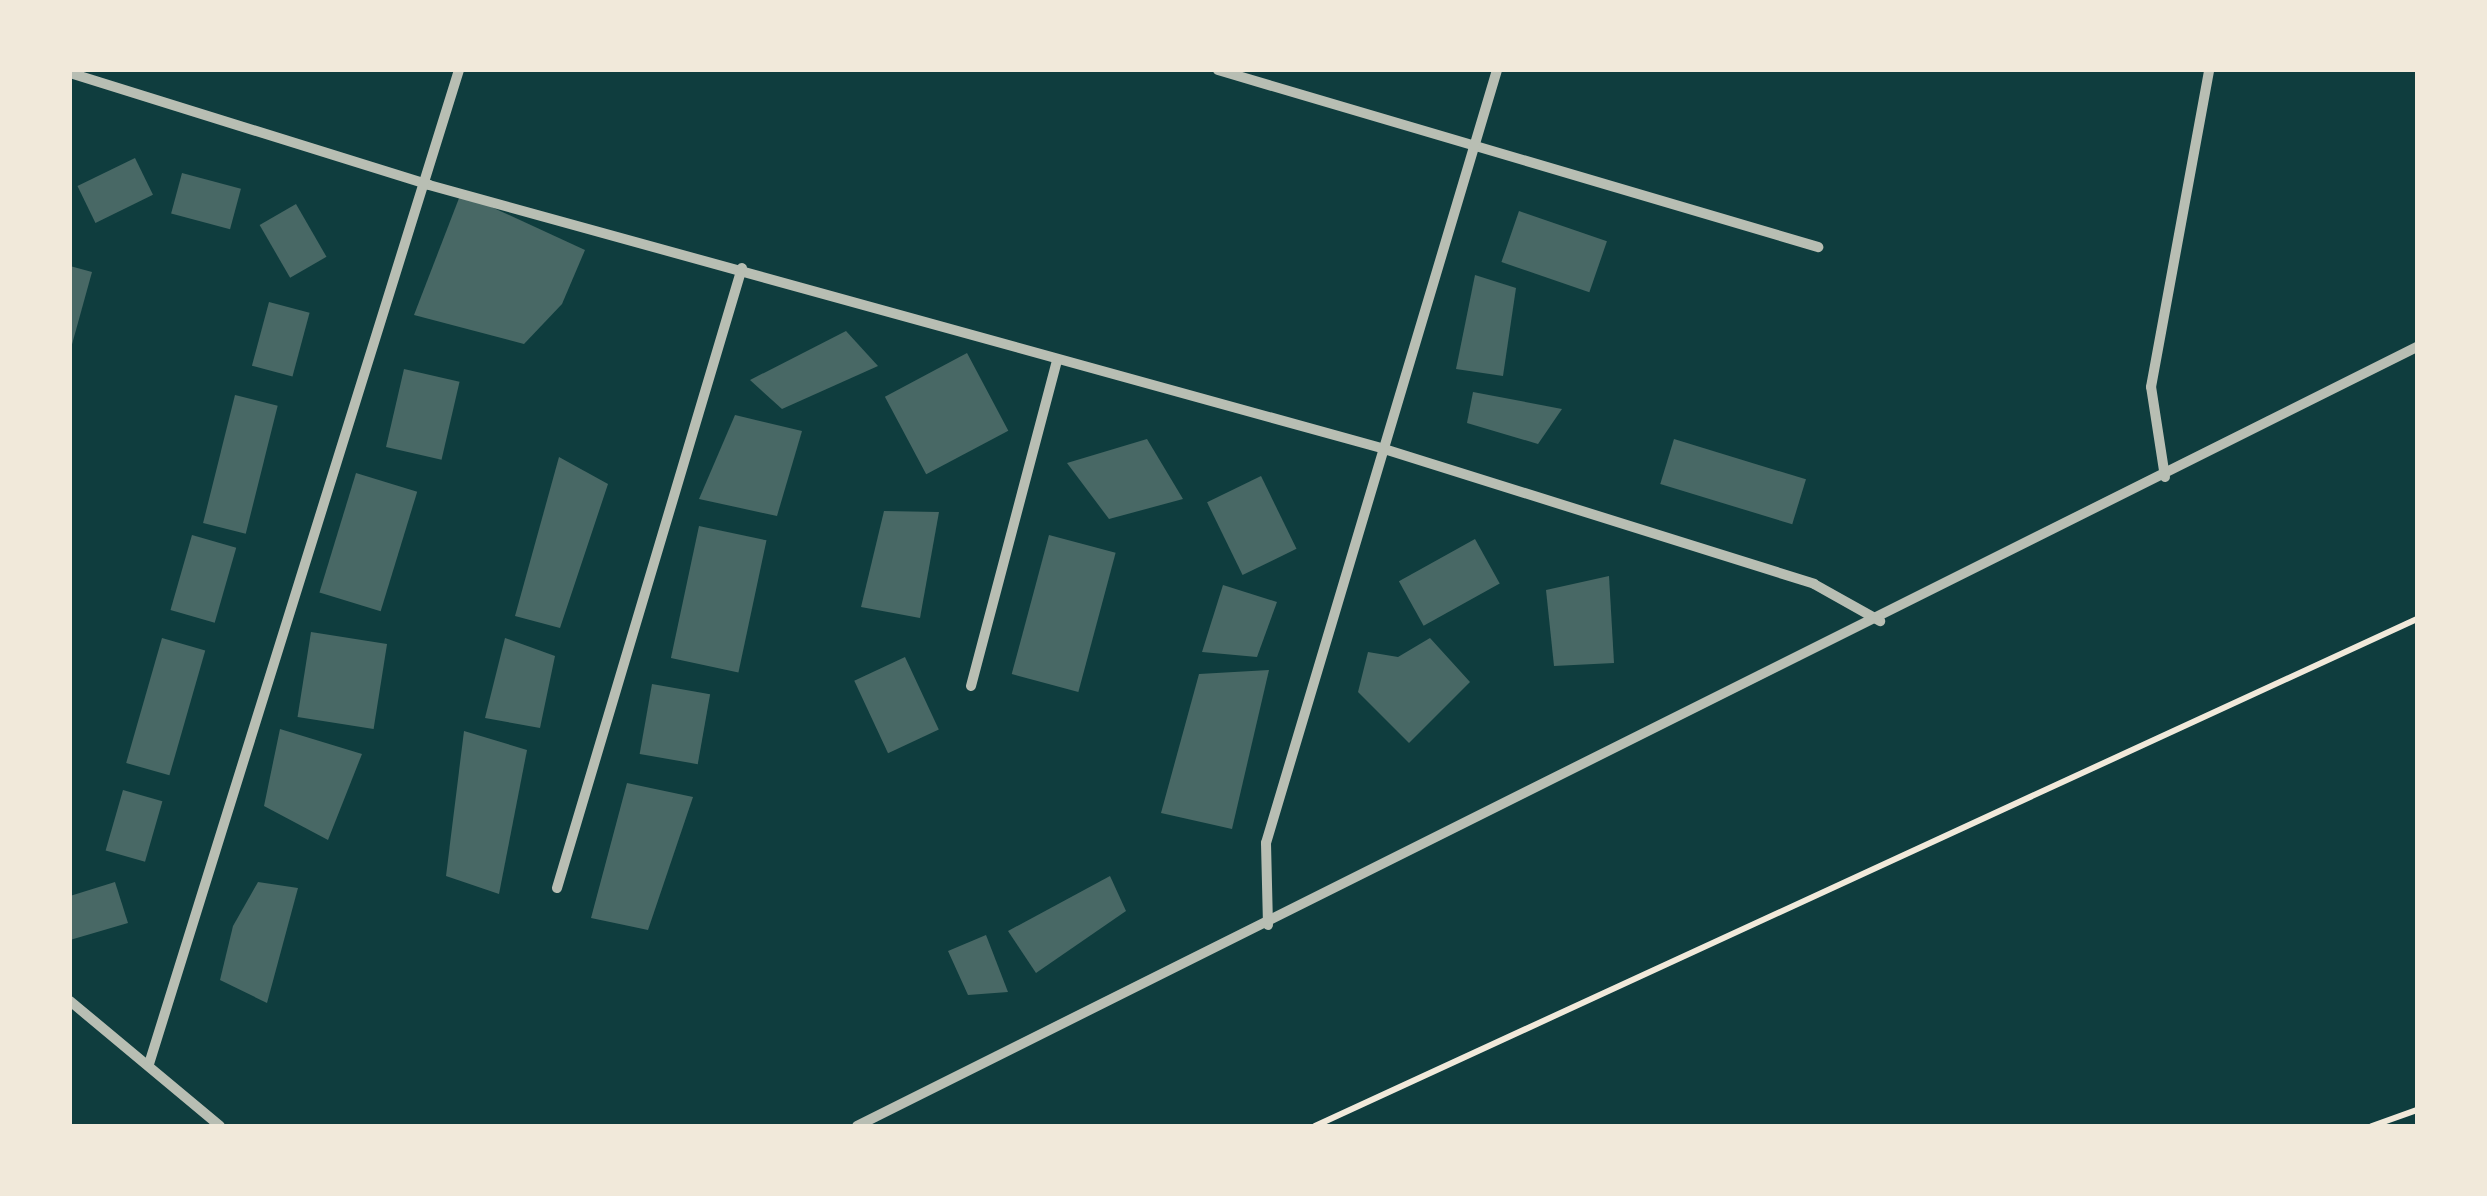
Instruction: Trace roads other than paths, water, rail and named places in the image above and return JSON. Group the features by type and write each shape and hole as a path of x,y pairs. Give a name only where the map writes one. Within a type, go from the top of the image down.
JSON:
{"street":[{"path":"149,1064 429,185 459,70"},
{"path":"1218,70 1475,139 1818,246"},
{"path":"1268,925 1266,843 1497,70"},
{"path":"2165,477 2151,387 2208,70"},
{"path":"70,73 429,185 742,268 1057,360 1381,448 1814,584 1880,621"},
{"path":"557,888 742,268"},
{"path":"857,1126 1880,621 2417,347"},
{"path":"970,686 1057,360"},
{"path":"70,1002 220,1126"}]}
